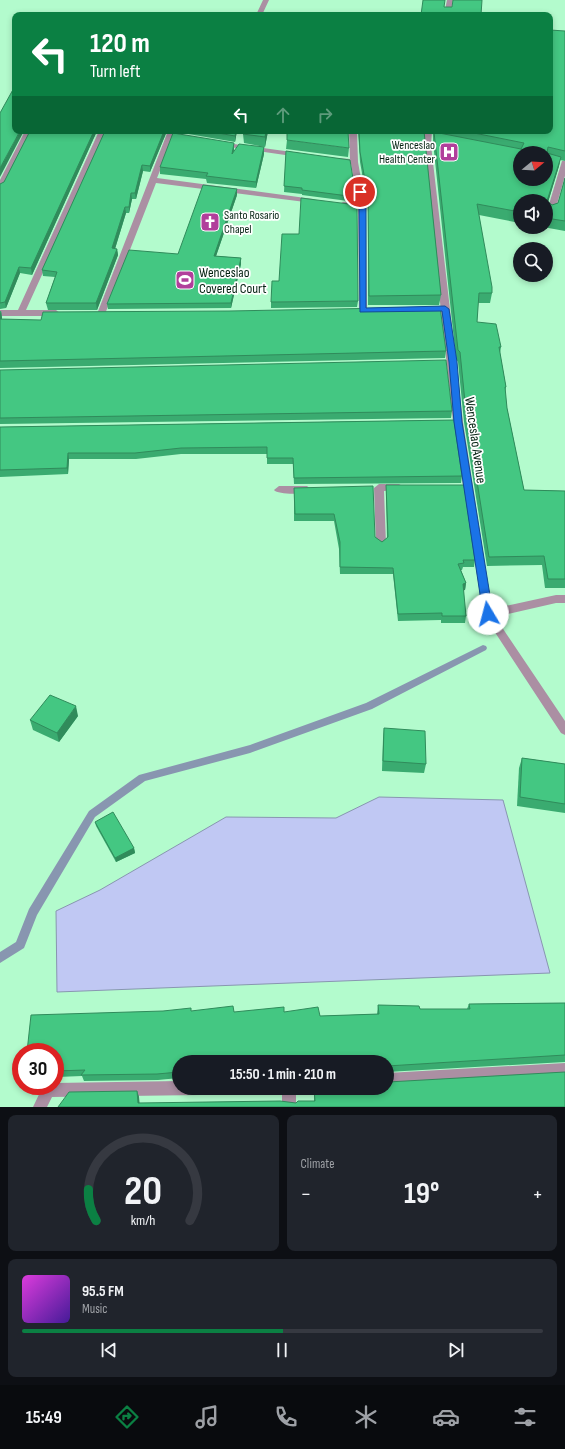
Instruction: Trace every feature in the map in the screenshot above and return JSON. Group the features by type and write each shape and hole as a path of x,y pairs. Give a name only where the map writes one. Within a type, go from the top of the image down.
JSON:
{"street":[{"path":"260,12 266,0"},
{"path":"448,12 450,0"},
{"path":"0,186 27,134"},
{"path":"21,312 102,134"},
{"path":"101,314 153,180 174,134"},
{"path":"353,134 354,162 362,207 363,310"},
{"name":"Wenceslao Avenue","path":"427,135 441,309 449,362 454,422 488,614 565,730"},
{"path":"216,143 308,156"},
{"path":"331,159 354,162"},
{"path":"553,203 563,163"},
{"path":"153,180 362,207"},
{"path":"0,313 65,313"},
{"path":"381,544 375,488 409,487"},
{"path":"279,490 317,489"},
{"path":"488,614 556,599 565,599"},
{"path":"394,1080 565,1070"},
{"path":"40,1107 48,1090 172,1088"},
{"path":"289,1095 289,1107"}],"water":[{"path":"379,797 503,800 550,973 57,992 56,911 100,890 226,817 336,818"}],"building":[{"path":"423,0 445,0 444,7 452,7 453,0 482,0 481,12 421,12"},
{"path":"553,30 565,31 565,151 553,148 553,146 522,146 524,143 479,134 553,134"},
{"path":"12,91 12,134 18,134 0,168 0,113"},
{"path":"28,134 93,134 31,268 19,267 5,302 0,303 0,184 4,182"},
{"path":"104,134 163,134 150,166 142,165 135,193 131,193 129,207 125,207 112,248 117,249 96,303 46,303 57,272 42,270"},
{"path":"173,134 234,143 232,154 239,144 264,147 256,182 206,176 208,173 160,167"},
{"path":"224,134 235,134 235,136"},
{"path":"243,134 266,134 265,137"},
{"path":"287,134 348,134 349,148 287,140"},
{"path":"359,134 424,134 441,295 369,296 368,197 360,152"},
{"path":"434,134 444,134 513,147 513,186 552,186 549,194 513,194 513,211 477,204 492,293 479,293 477,322 496,324 501,347 499,347 506,387 507,408 524,490 565,491 565,579 548,579 544,556 489,557 466,412"},
{"path":"286,151 350,160 356,197 302,190 302,188 284,186"},
{"path":"553,155 561,157 553,182"},
{"path":"565,178 565,221 553,219 553,205 558,203"},
{"path":"203,185 237,189 214,256 241,258 231,303 107,304 129,250 178,254"},
{"path":"301,198 357,205 358,301 271,302 272,281 279,281 282,234 299,234"},
{"path":"440,307 446,351 0,361 0,319 41,320 43,312 229,311"},
{"path":"446,360 452,411 0,418 0,370"},
{"path":"454,420 462,476 294,478 293,458 267,458 267,447 181,448 135,453 68,453 67,468 0,470 0,427"},
{"path":"386,485 464,485 475,560 463,560 464,563 458,564 466,583 463,584 466,616 442,616 442,613 398,614 393,568 340,567 340,542 334,514 295,514 294,488 373,486 375,537 382,542 388,537"},
{"path":"50,695 76,706 57,733 30,720"},
{"path":"384,728 425,731 426,764 383,761"},
{"path":"522,758 565,764 565,804 520,797"},
{"path":"113,812 134,848 115,858 95,822"},
{"path":"565,1003 565,1055 394,1066 394,1055 172,1055 172,1073 81,1075 85,1070 64,1071 64,1043 28,1043 31,1015 163,1011 191,1008 191,1011 233,1006 234,1012 284,1007 284,1012 318,1007 320,1016 379,1014 378,1005 419,1006 420,1009 470,1009 469,1004"},
{"path":"565,1072 565,1107 58,1107 69,1092 137,1091 138,1103 280,1101 296,1103 298,1101 315,1101 315,1095 394,1095 394,1082"}],"waterway":[{"path":"0,958 20,945 33,912 92,814 142,778 250,749 369,706 483,648"}],"place":[{"name":"Wenceslao Health Center","path":"449,152"},
{"name":"Santo Rosario Chapel","path":"210,222"},
{"name":"Wenceslao Covered Court","path":"185,280"}],"route":[{"path":"360,192 362,207 363,310 445,309 453,362 458,422 488,614"}]}
